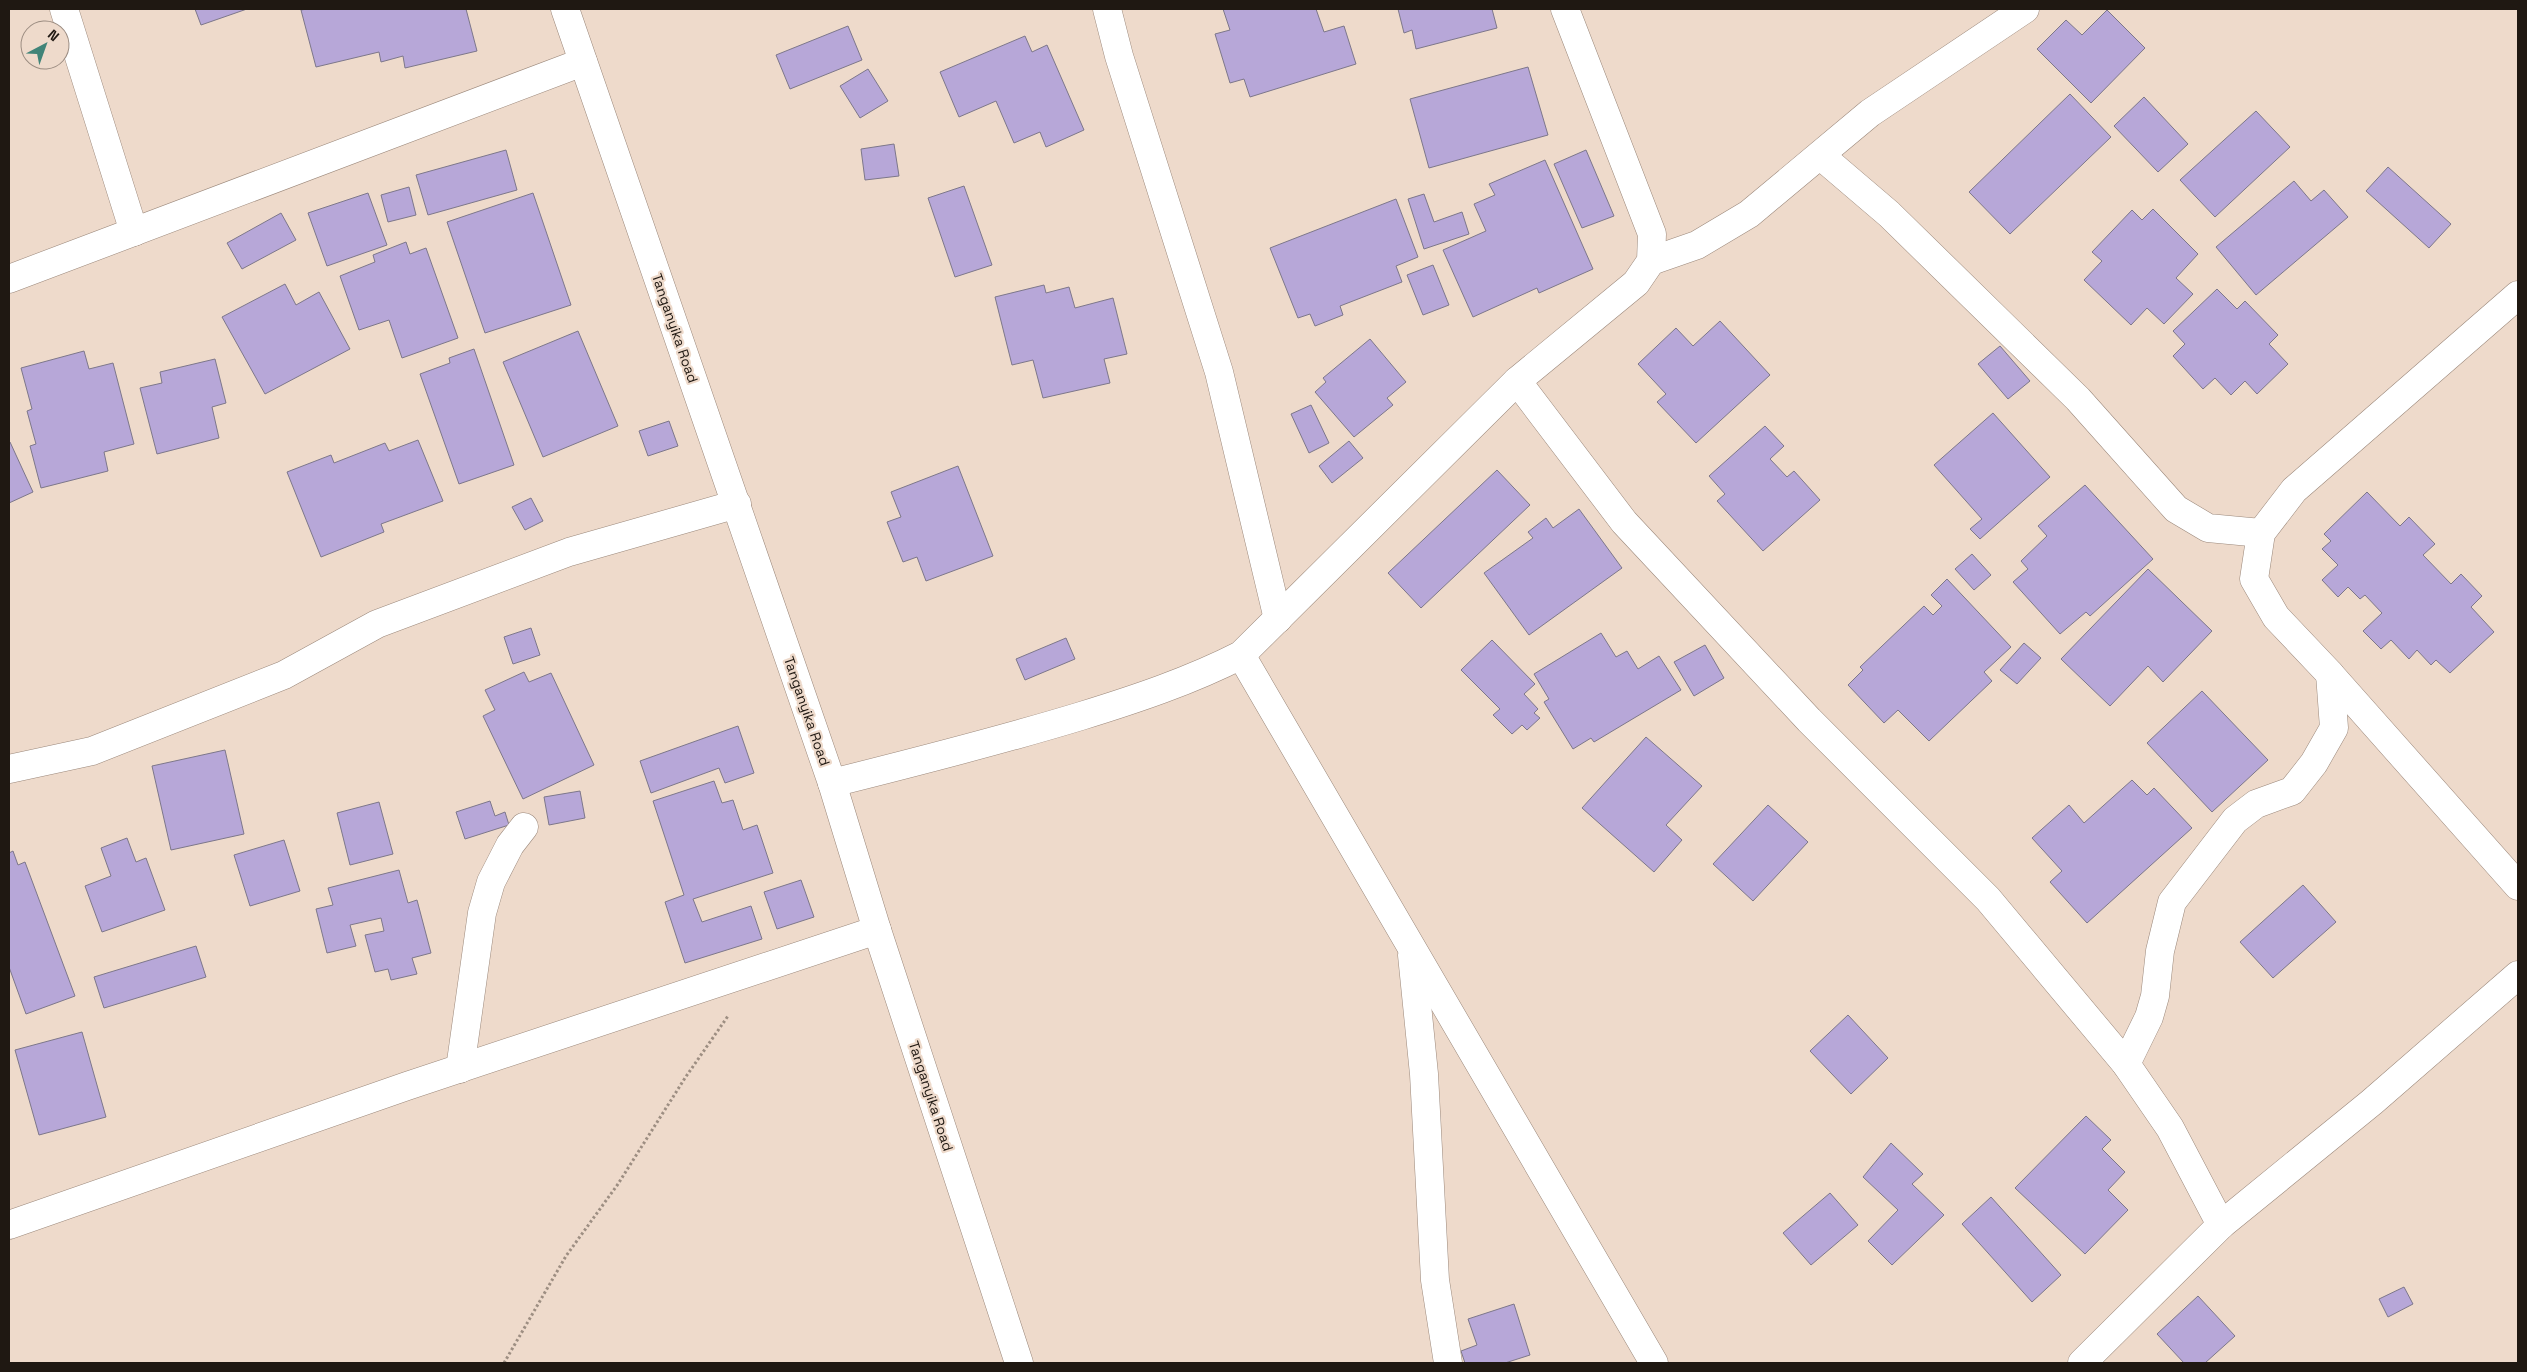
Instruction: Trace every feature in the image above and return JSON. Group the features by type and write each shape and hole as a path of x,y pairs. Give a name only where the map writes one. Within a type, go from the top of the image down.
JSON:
{"street":[{"path":"64,9 134,232"},
{"name":"Tanganyika Road","path":"565,9 832,783 877,930 1019,1363"},
{"path":"1107,9 1119,56 1219,372 1278,618"},
{"path":"832,783 1002,740 1149,695 1203,674 1241,655 1517,380 1636,283 1651,261 1652,234 1565,9"},
{"path":"1651,261 1697,245 1749,214 1870,113 2025,9"},
{"path":"9,279 583,62"},
{"path":"1820,156 1889,214 2078,399 2176,509 2208,528 2261,533"},
{"path":"2518,295 2294,490 2261,533 2254,579 2276,617 2330,674 2518,886"},
{"path":"1517,380 1624,522 1809,720 1988,899 2126,1064 2170,1128 2221,1225"},
{"path":"9,770 92,751 284,674 377,624 569,552 737,504"},
{"path":"1241,655 1654,1363"},
{"path":"2126,1064 2150,1016 2155,996 2160,950 2172,902 2235,820 2256,804 2292,792 2314,763 2334,728 2330,674"},
{"path":"460,1068 482,913 491,882 510,845 524,827"},
{"path":"9,1225 460,1068 877,930"},
{"path":"1411,946 1424,1074 1435,1280 1448,1363"},
{"path":"2082,1363 2221,1225 2372,1102 2518,976"}],"path":[{"path":"504,1363 566,1256 618,1184 685,1078 722,1028 753,972"}],"building":[{"path":"195,9 247,9 201,25"},
{"path":"466,9 477,51 405,68 403,56 381,62 379,52 316,67 301,10"},
{"path":"1223,9 1316,9 1324,32 1344,26 1356,64 1250,97 1244,79 1230,83 1215,34 1230,30"},
{"path":"1398,9 1492,9 1497,28 1416,49 1412,30 1404,33"},
{"path":"2107,10 2145,48 2091,103 2037,49 2066,20 2082,35"},
{"path":"848,26 862,60 790,89 776,55"},
{"path":"1025,36 1032,52 1047,45 1084,130 1046,147 1040,132 1014,143 996,101 959,117 940,72"},
{"path":"1528,67 1548,135 1429,168 1410,99"},
{"path":"868,69 888,101 860,118 840,86"},
{"path":"2070,94 2111,137 2010,234 1969,192"},
{"path":"2144,97 2188,144 2158,172 2114,126"},
{"path":"2256,111 2290,147 2215,217 2180,180"},
{"path":"894,144 899,176 865,180 861,149"},
{"path":"506,150 517,190 428,215 416,175"},
{"path":"1586,150 1614,216 1582,228 1554,164"},
{"path":"1545,160 1593,269 1539,293 1537,288 1473,317 1443,250 1486,231 1474,204 1495,195 1489,184"},
{"path":"2388,167 2451,224 2429,248 2366,191"},
{"path":"2294,181 2311,201 2324,190 2348,217 2256,295 2216,247"},
{"path":"964,186 992,265 955,277 928,198"},
{"path":"409,187 416,215 388,222 381,195"},
{"path":"368,193 387,245 327,266 308,213"},
{"path":"533,193 571,305 485,333 447,222"},
{"path":"1424,194 1434,222 1462,212 1469,234 1424,249 1408,199"},
{"path":"1396,199 1418,257 1396,266 1402,282 1340,306 1343,315 1315,326 1310,314 1298,318 1270,248"},
{"path":"2153,209 2198,254 2176,278 2193,294 2164,324 2147,308 2131,325 2084,280 2102,261 2092,252 2132,210 2142,220"},
{"path":"281,213 296,240 242,269 227,243"},
{"path":"406,242 410,254 426,248 458,338 402,358 389,320 359,330 340,276 375,262 373,255"},
{"path":"1433,265 1449,305 1423,315 1407,275"},
{"path":"285,284 296,305 319,292 350,349 265,394 222,317"},
{"path":"1044,285 1046,293 1069,287 1075,308 1113,298 1127,354 1104,359 1110,383 1043,398 1033,360 1012,365 995,297"},
{"path":"2217,289 2237,309 2245,301 2278,335 2269,344 2288,364 2257,394 2245,381 2231,395 2215,378 2203,389 2173,356 2185,344 2173,331"},
{"path":"1720,321 1770,375 1696,443 1657,402 1666,394 1638,364 1676,328 1693,346"},
{"path":"578,331 618,426 543,457 503,362"},
{"path":"1370,339 1406,382 1387,398 1393,405 1354,437 1315,392 1326,382 1323,378"},
{"path":"2000,346 2030,381 2008,399 1978,364"},
{"path":"474,349 514,465 459,484 420,374 450,363 449,358"},
{"path":"84,351 89,369 113,363 134,444 104,452 108,471 41,488 30,446 36,444 27,411 32,409 21,368"},
{"path":"215,359 226,403 212,407 219,438 157,454 140,388 162,383 160,372"},
{"path":"1311,405 1329,443 1309,453 1291,414"},
{"path":"1993,413 2050,477 1980,539 1970,529 1982,519 1934,465"},
{"path":"669,421 678,446 648,456 639,431"},
{"path":"1765,426 1784,446 1770,459 1787,477 1794,471 1820,500 1763,551 1717,501 1725,494 1709,476"},
{"path":"418,440 443,501 381,524 384,532 321,557 287,472 331,455 334,463 385,443 389,451"},
{"path":"1349,441 1363,458 1332,483 1319,466"},
{"path":"9,443 33,492 9,503"},
{"path":"958,466 993,556 926,581 917,557 903,562 887,522 901,517 891,492"},
{"path":"1497,470 1530,505 1421,608 1388,573"},
{"path":"2085,485 2153,559 2090,616 2086,612 2060,634 2013,582 2028,569 2021,561 2047,536 2038,526"},
{"path":"2367,492 2400,526 2409,517 2435,544 2423,555 2451,584 2461,574 2482,596 2471,607 2494,632 2450,673 2436,660 2431,665 2417,650 2409,659 2391,640 2381,649 2363,631 2382,613 2365,595 2360,599 2348,587 2338,597 2322,580 2338,565 2322,549 2331,541 2324,534"},
{"path":"531,498 543,521 525,530 512,507"},
{"path":"1579,509 1622,568 1529,635 1484,573 1533,538 1528,532 1546,518 1553,528"},
{"path":"1972,554 1991,575 1974,590 1955,569"},
{"path":"2148,569 2212,631 2163,682 2148,666 2110,706 2061,659"},
{"path":"1947,579 2011,647 1984,672 1992,681 1929,741 1898,710 1884,723 1848,685 1863,670 1860,667 1924,606 1933,615 1942,606 1931,595"},
{"path":"531,628 540,655 513,664 504,637"},
{"path":"1601,633 1616,657 1627,651 1638,669 1659,656 1681,690 1594,742 1591,738 1573,749 1544,702 1549,699 1534,674"},
{"path":"1066,638 1075,659 1025,680 1016,659"},
{"path":"1492,640 1535,684 1524,694 1538,709 1534,713 1540,718 1527,730 1522,725 1512,734 1493,715 1500,709 1461,670"},
{"path":"2024,643 2041,658 2017,684 2000,670"},
{"path":"1705,645 1724,678 1694,696 1674,662"},
{"path":"524,672 529,682 551,673 594,765 523,799 483,716 495,710 485,690"},
{"path":"2202,691 2268,760 2212,812 2147,743"},
{"path":"738,726 754,773 725,783 719,768 651,793 640,761"},
{"path":"1646,737 1702,786 1666,825 1682,840 1654,872 1582,808"},
{"path":"225,750 244,834 171,850 152,766"},
{"path":"2132,780 2147,795 2154,788 2192,828 2087,923 2050,882 2062,871 2032,838 2069,805 2084,823"},
{"path":"714,781 722,803 733,800 743,830 757,825 773,873 693,899 702,922 751,906 762,939 685,963 665,902 684,895 653,801"},
{"path":"580,791 585,818 549,825 544,797"},
{"path":"490,801 495,816 505,812 509,825 465,839 456,812"},
{"path":"379,802 393,854 350,865 337,813"},
{"path":"1768,805 1808,842 1753,901 1713,864"},
{"path":"127,838 136,862 146,858 165,910 102,932 85,886 111,876 101,848"},
{"path":"284,840 300,891 250,906 234,855"},
{"path":"13,851 18,865 25,862 75,996 26,1014 9,967 9,853"},
{"path":"399,870 408,903 417,900 431,953 412,958 417,974 391,980 388,969 375,972 365,935 384,931 381,918 350,925 356,946 327,953 316,909 333,905 328,888"},
{"path":"801,880 814,917 777,929 764,892"},
{"path":"2303,885 2336,922 2273,978 2240,942"},
{"path":"196,946 206,977 104,1008 94,977"},
{"path":"1848,1015 1888,1058 1851,1094 1810,1051"},
{"path":"82,1032 106,1117 39,1135 15,1050"},
{"path":"2086,1116 2111,1140 2102,1149 2125,1172 2108,1190 2128,1210 2085,1254 2015,1188"},
{"path":"1891,1143 1923,1174 1912,1184 1944,1215 1892,1265 1868,1241 1898,1210 1863,1177"},
{"path":"1830,1193 1858,1225 1811,1265 1783,1233"},
{"path":"1991,1197 2061,1275 2032,1302 1962,1224"},
{"path":"2404,1287 2413,1304 2388,1317 2379,1299"},
{"path":"2198,1296 2235,1336 2205,1363 2184,1363 2157,1334"},
{"path":"1514,1304 1530,1355 1505,1363 1465,1363 1461,1351 1477,1345 1468,1319"}]}
